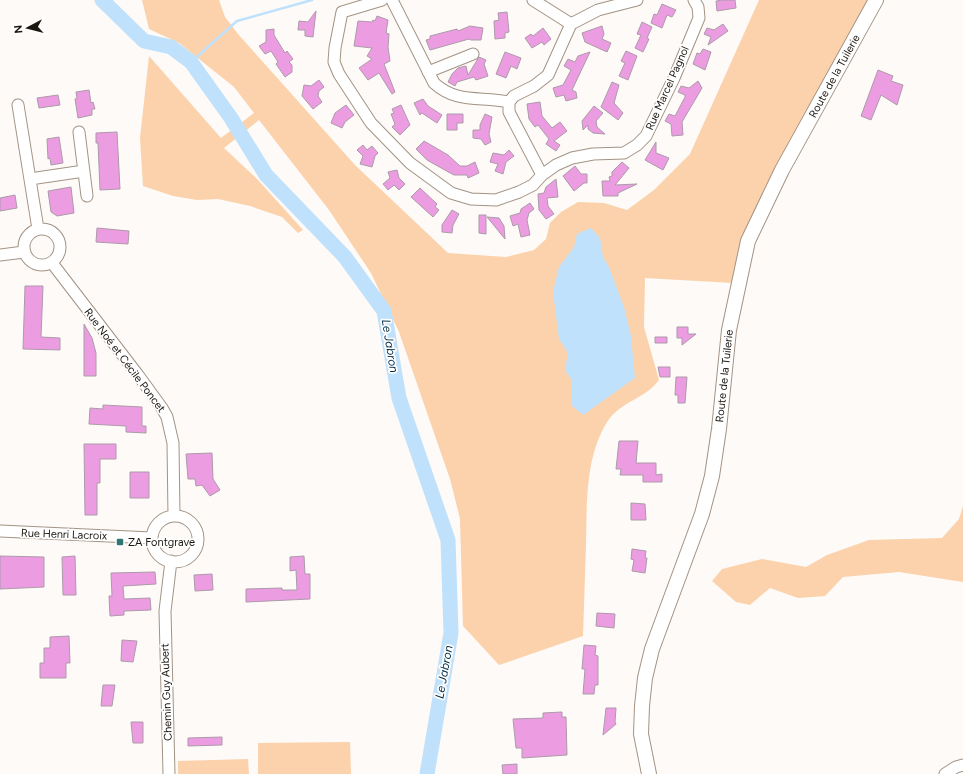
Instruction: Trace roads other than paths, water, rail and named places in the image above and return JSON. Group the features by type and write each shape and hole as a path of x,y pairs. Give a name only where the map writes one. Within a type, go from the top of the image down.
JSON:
{"main road":[{"name":"Route de la Tuilerie","path":"649,774 641,734 645,678 652,649 702,514 709,488 719,429 729,330 748,241 782,170 876,0"}],"street":[{"name":"Rue Marcel Pagnol","path":"382,0 342,12 334,48 334,62 339,74 371,123 410,163 450,193 472,199 496,200 519,192 533,185 542,175 572,158 592,154 624,154 637,145 646,136 674,78 699,18 698,7 694,0"},
{"path":"392,0 437,87 456,97 509,102"},
{"path":"533,0 571,24"},
{"path":"542,175 509,112 509,102 514,96 534,86 548,75 571,24 598,10 637,0"},
{"path":"428,72 473,54"},
{"path":"18,105 38,229"},
{"path":"79,132 87,196"},
{"path":"30,179 84,171"},
{"path":"38,229 52,231 58,238 60,252 52,263 38,265 29,260 24,252 26,238 38,229"},
{"path":"0,255 24,252"},
{"name":"Rue Noé et Cécile Poncet","path":"52,263 138,375 167,417 173,443 174,516"},
{"path":"174,516 184,518 192,524 197,532 197,542 193,552 186,558 171,561 162,558 156,551 152,538 154,528 160,521 174,516"},
{"name":"Rue Henri Lacroix","path":"0,531 152,538"},
{"name":"Chemin Guy Aubert","path":"169,774 165,611 171,561"},
{"path":"945,774 956,767 963,765"}],"water":[{"path":"591,228 600,238 603,257 609,267 624,307 631,336 635,378 583,415 571,405 571,379 565,370 568,353 559,339 553,292 559,267 574,247 577,234"}],"waterway":[{"name":"Le Jabron","path":"102,0 144,41 171,47 191,62 231,118 266,175 345,257 384,311 399,398 448,540 451,633 427,774"},
{"path":"191,62 237,21 312,0"}],"place":[{"name":"ZA Fontgrave","path":"120,542"}]}
